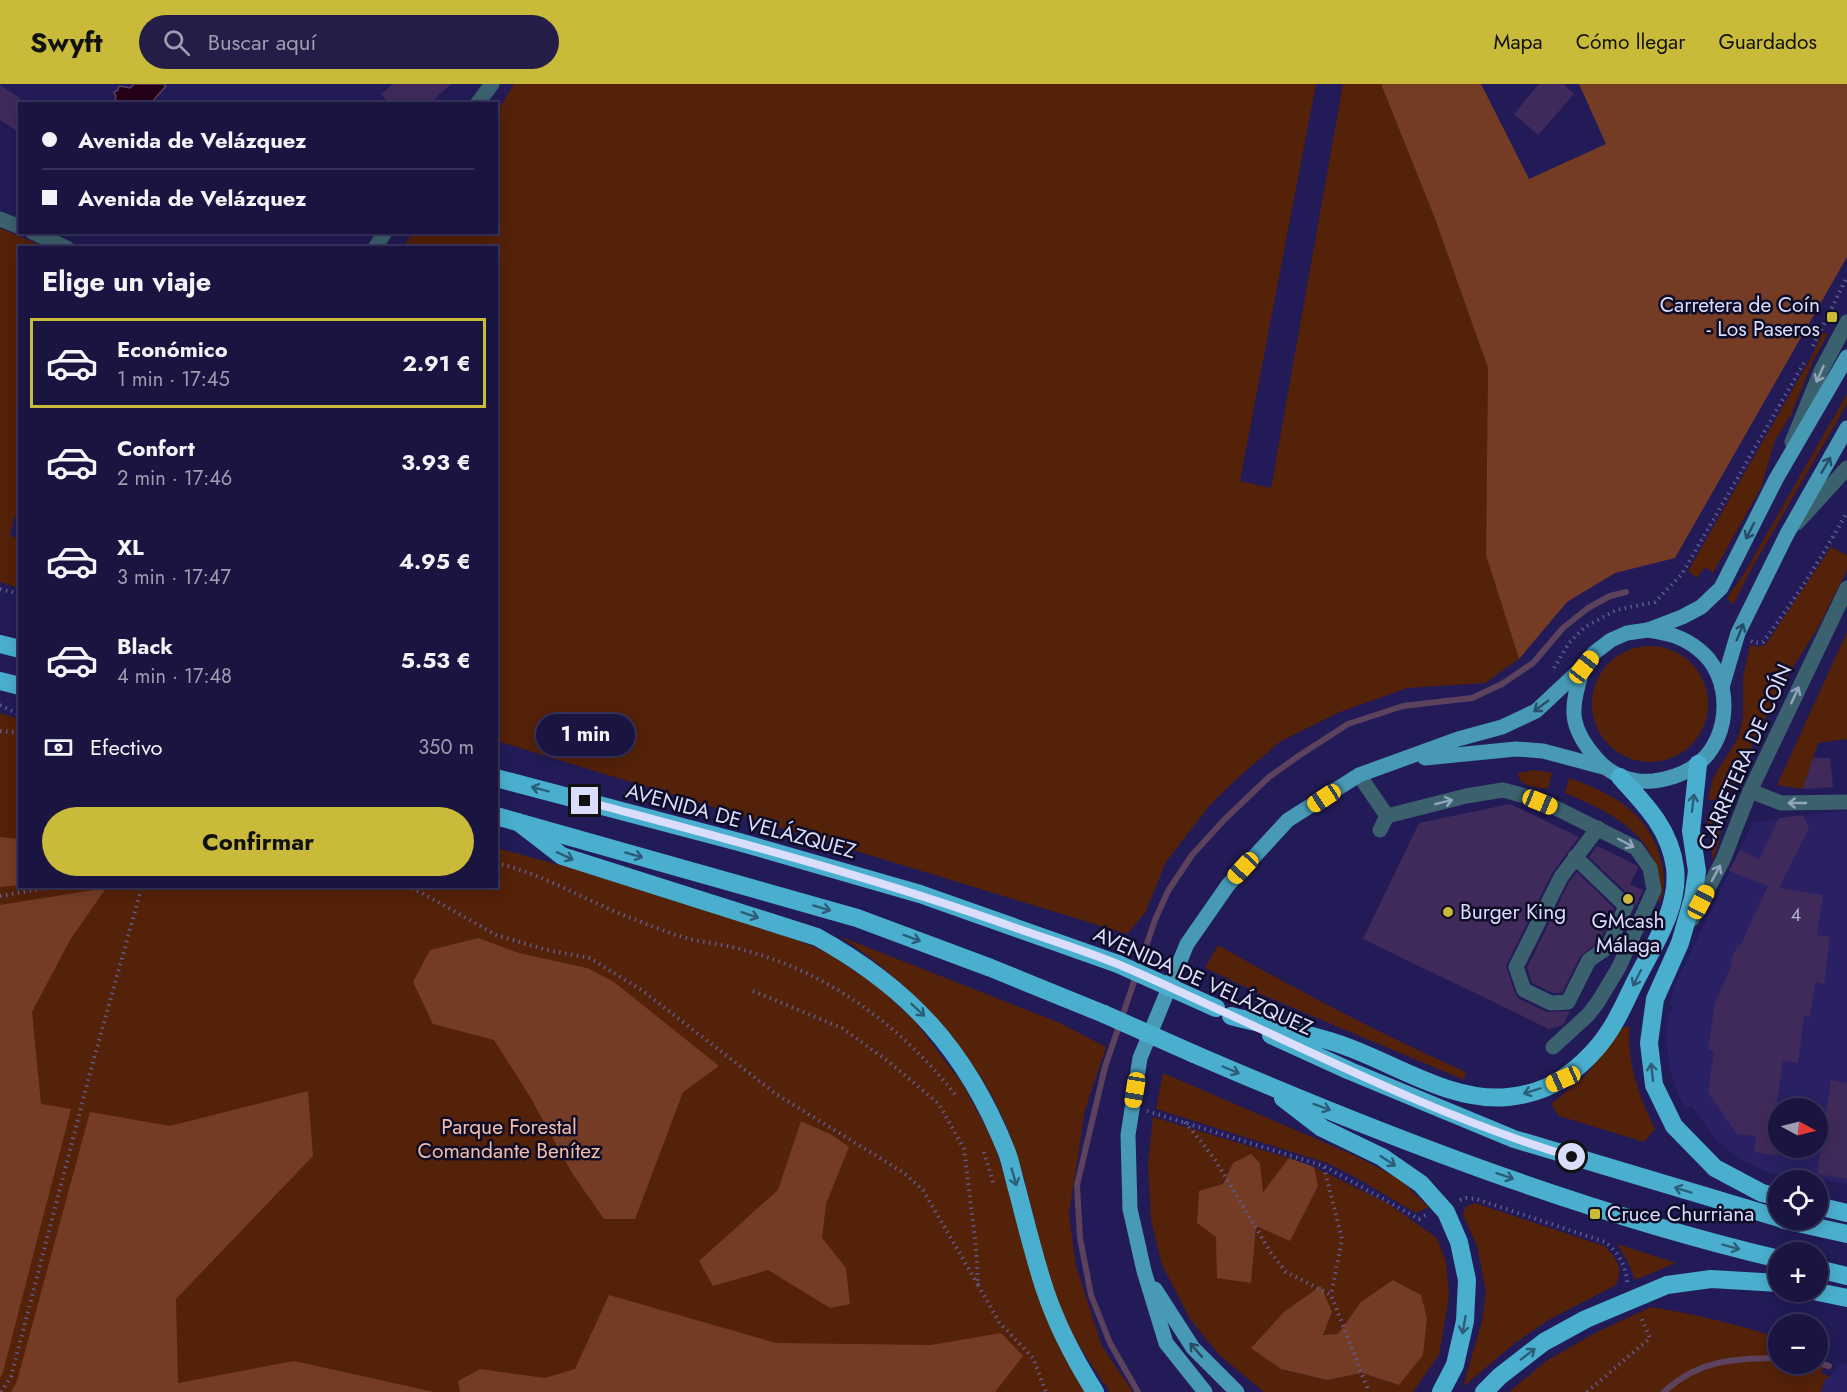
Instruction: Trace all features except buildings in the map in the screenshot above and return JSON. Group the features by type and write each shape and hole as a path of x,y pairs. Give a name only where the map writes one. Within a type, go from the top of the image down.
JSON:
{"highway":[{"path":"0,644 18,648"},
{"path":"0,681 18,686"},
{"path":"1698,764 1691,831 1696,871 1693,898 1680,943 1654,999 1648,1042 1654,1085 1674,1126 1714,1168 1768,1194"},
{"path":"1223,1012 1337,1043 1433,1083 1477,1096 1507,1097 1533,1092 1563,1079 1593,1052 1610,1031 1665,924 1674,894 1675,869 1669,844 1654,814 1620,777"},
{"name":"AVENIDA DE VELÁZQUEZ","path":"498,779 739,842 920,894 1118,964 1350,1071 1514,1139 1768,1215"},
{"path":"498,817 857,918 991,968 1104,1014 1268,1086 1487,1170 1640,1222 1768,1256"},
{"path":"518,822 562,856 817,937 854,957 925,1016 957,1057 984,1102 1006,1151 1045,1291 1077,1364 1095,1392"},
{"path":"1268,1086 1322,1128 1392,1163 1448,1205 1467,1280 1465,1321 1455,1365 1441,1392"},
{"path":"1828,1208 1847,1213"},
{"path":"1828,1230 1847,1234"},
{"path":"1828,1271 1847,1276"},
{"path":"1484,1392 1500,1376 1544,1342 1586,1319 1659,1288 1711,1279 1768,1282"},
{"path":"1828,1294 1847,1298"}],"main road":[{"path":"1205,1392 1166,1343 1144,1271 1130,1209 1128,1135 1140,1058 1187,945 1228,885 1288,820 1359,775 1406,760 1458,739 1502,727 1536,711 1584,667 1594,653 1611,640 1627,633 1648,630 1682,618 1701,607 1721,588 1776,479 1847,357"},
{"path":"1722,687 1738,633 1787,534 1847,428"},
{"path":"1406,760 1516,749 1543,751 1603,767 1620,777 1643,782 1672,778 1698,764 1706,755 1717,738 1723,721 1724,699 1715,669 1700,650 1676,635 1648,630"},
{"path":"1584,667 1573,698 1573,715 1582,742 1603,767"},
{"path":"1144,1271 1193,1348 1237,1392"}],"street":[{"path":"478,102 492,84"},
{"path":"0,219 18,226"},
{"path":"36,234 63,246"},
{"path":"1776,479 1821,371 1847,322"},
{"path":"1787,534 1847,468"},
{"name":"CARRETERA DE COÍN","path":"1680,943 1723,860 1750,791 1847,588"},
{"path":"1359,775 1387,816"},
{"path":"1380,830 1387,816 1466,796 1503,790 1535,800 1636,848 1650,868 1654,890 1618,967 1588,1015 1552,1047"},
{"path":"1750,791 1781,803 1847,802"},
{"path":"1575,857 1626,906 1608,947 1589,960 1568,1002 1551,1003 1524,990 1516,967 1561,877 1575,857 1598,828"},
{"path":"1588,1015 1610,1031"}],"path":[{"path":"1812,347 1847,277"},
{"path":"1549,677 1569,643 1585,627 1616,610 1655,602 1682,574 1807,357"},
{"path":"0,589 18,594"},
{"path":"0,705 18,714"},
{"path":"0,731 18,733"},
{"path":"498,864 562,886 628,917 686,938 741,949 786,964 843,992 892,1029 937,1071 962,1103"},
{"path":"0,896 45,888"},
{"path":"1,1392 11,1377 90,1073 141,888"},
{"path":"411,888 496,935 547,950 590,958 643,991 776,1094 904,1173 923,1190 999,1322 1033,1358 1046,1392"},
{"path":"753,991 842,1028 889,1062 939,1104 964,1149 976,1247 978,1285"},
{"path":"1133,1107 1324,1166 1419,1219 1466,1198 1476,1199 1605,1242 1621,1259 1627,1282"},
{"path":"1185,1122 1214,1158 1271,1253 1286,1272 1331,1295"},
{"path":"983,1149 997,1192"},
{"path":"1324,1166 1342,1239 1331,1295 1369,1392"},
{"path":"1587,1392 1650,1338 1639,1312"}],"shaded area":[{"path":"134,84 164,84 166,86 152,102 115,100 114,92 119,86 130,88"},
{"path":"1381,84 1481,84 1529,179 1606,144 1579,84 1847,84 1847,257 1675,558 1615,573 1567,602 1519,659 1486,555 1488,368 1434,216"},
{"path":"1847,810 1847,1184 1828,1181 1828,1170 1768,1170 1768,1172 1740,1159 1719,1143 1691,1106 1685,1109 1669,1068 1666,1027 1669,1011 1672,1011 1673,1006 1670,1005 1674,987 1753,823"},
{"path":"0,837 18,839 18,885 0,887"},
{"path":"106,888 70,940 32,1012 41,1104 71,1109 0,1378 0,905"},
{"path":"478,938 519,953 587,968 614,982 719,1066 683,1092 635,1219 604,1219 572,1173 529,1095 494,1040 433,1024 413,982 430,950"},
{"path":"308,1091 313,1156 176,1299 178,1383 294,1361 434,1392 11,1392 17,1381 90,1112 170,1126"},
{"path":"801,1121 832,1135 849,1147 826,1204 822,1238 846,1268 850,1304 830,1308 768,1270 713,1286 699,1261 778,1190"},
{"path":"1251,1154 1260,1163 1263,1192 1289,1158 1314,1167 1318,1186 1290,1241 1256,1226 1251,1283 1217,1278 1216,1237 1197,1223 1199,1191 1223,1184 1233,1163"},
{"path":"1393,1280 1421,1295 1427,1318 1423,1355 1399,1385 1362,1373 1327,1380 1281,1369 1251,1348 1285,1311 1321,1286 1332,1312 1323,1335 1338,1334 1361,1302"},
{"path":"609,1295 776,1343 931,1345 1001,1333 1023,1356 995,1392 460,1392 458,1381 480,1369 545,1378 575,1369"},
{"path":"1847,1364 1847,1392 1790,1392 1821,1375 1830,1376 1840,1365"}],"green space":[{"path":"514,84 1316,84 1240,481 1271,488 1343,84 1381,84 1434,216 1488,368 1486,555 1519,659 1485,683 1407,688 1340,712 1281,741 1211,804 1166,862 1145,913 1127,934 498,741 498,246 404,246 411,234 498,234 498,110"},
{"path":"0,228 43,246 18,246 18,515 14,518 10,536 18,538 18,588 0,582"},
{"path":"1822,333 1828,334 1813,361 1791,415 1775,440 1761,488 1713,573 1705,567 1697,578 1688,571 1812,356"},
{"path":"1847,394 1847,404 1733,605 1727,598 1745,572"},
{"path":"1831,547 1847,555 1847,570 1818,628 1781,686 1726,799 1708,800 1713,778 1738,738 1743,718 1743,677 1750,645 1759,647 1766,644"},
{"path":"1847,632 1847,739 1818,743 1803,789 1777,785"},
{"path":"1650,646 1672,650 1691,663 1704,682 1708,704 1704,726 1691,745 1672,758 1650,762 1628,758 1609,745 1596,726 1592,704 1596,682 1609,663 1628,650"},
{"name":"Parque Forestal Comandante Benítez","path":"0,713 18,719 18,888 498,888 498,848 611,879 769,929 825,951 877,986 915,1021 962,1083 993,1140 1020,1226 1087,1392 0,1392"},
{"path":"1534,770 1552,773 1548,789 1529,786 1519,778 1518,773"},
{"path":"1569,778 1616,799 1629,808 1650,832 1663,870 1663,890 1659,905 1658,873 1644,844 1622,822 1565,793"},
{"path":"1707,817 1722,817 1719,842 1713,861"},
{"path":"839,936 1060,1023 1106,1047 1085,1110 1069,1214 1076,1266 1102,1346 1133,1392 1110,1392 1067,1323 1049,1276 1013,1144 991,1094 975,1067 936,1018 914,995 865,954"},
{"path":"1218,945 1340,1012 1466,1072 1464,1080 1265,996 1205,968"},
{"path":"1623,1027 1630,1027 1630,1054 1635,1080 1655,1129 1644,1142 1559,1116 1551,1104 1584,1077"},
{"path":"1163,1073 1358,1157 1398,1178 1429,1207 1416,1213 1327,1163 1156,1109"},
{"path":"1153,1117 1289,1158 1263,1192 1260,1163 1233,1163 1223,1184 1256,1225 1290,1240 1318,1186 1314,1167 1387,1203 1437,1238 1446,1261 1449,1296 1439,1355 1413,1392 1264,1392 1219,1355 1190,1319 1162,1265 1151,1220 1148,1165","holes":["1361,1302 1399,1385 1362,1373 1327,1380 1281,1369 1332,1312 1323,1335 1338,1334"]},
{"path":"1475,1203 1604,1246 1616,1259 1619,1273 1616,1285 1550,1319 1515,1343 1463,1387 1482,1321 1486,1292 1477,1246 1463,1215 1465,1207"},
{"path":"1617,1244 1676,1263 1635,1280"},
{"path":"1651,1307 1684,1313 1768,1335 1768,1374 1830,1376 1824,1381 1821,1392 1509,1392 1546,1361 1597,1332"}],"waterway":[{"path":"1138,1392 1110,1343 1091,1295 1080,1238 1077,1185 1105,1067 1155,920 1168,891 1192,855 1225,819 1269,777 1300,755 1348,724 1403,706 1472,698 1502,684 1533,663 1563,628 1588,608 1610,596 1626,592"},
{"path":"1664,1392 1677,1381 1704,1367 1732,1360 1768,1358"}],"place":[{"name":"Carretera de Coín - Los Paseros","path":"1832,317"},
{"name":"GMcash Málaga","path":"1628,899"},
{"name":"Burger King","path":"1448,912"},
{"name":"Cruce Churriana","path":"1595,1214"}],"route":[{"path":"585,801 920,894 1118,964 1350,1071 1514,1139 1572,1157"}]}
